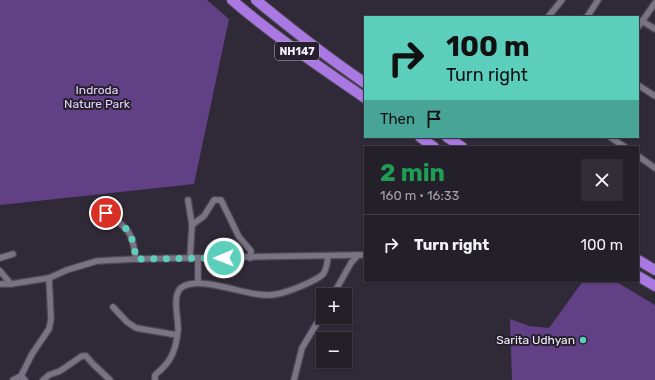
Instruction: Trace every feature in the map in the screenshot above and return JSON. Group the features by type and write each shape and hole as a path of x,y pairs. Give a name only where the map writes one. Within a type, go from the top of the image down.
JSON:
{"highway":[{"name":"NH147","path":"232,0 249,15 299,52 364,97"},
{"name":"NH147","path":"256,0 311,44 364,82"},
{"path":"421,138 433,146"},
{"path":"450,138 461,146"},
{"path":"639,261 655,270"},
{"path":"639,277 655,286"}],"street":[{"path":"549,16 562,0"},
{"path":"588,16 598,0"},
{"path":"639,25 655,3"},
{"path":"642,20 655,29"},
{"path":"639,86 655,96"},
{"path":"612,138 624,146"},
{"path":"639,157 655,168"},
{"path":"188,200 192,225 190,259"},
{"path":"192,225 204,216 214,200 221,200 239,237 250,251 250,258"},
{"path":"106,213 130,232 134,242 136,259"},
{"path":"0,258 13,254"},
{"path":"337,288 351,263 358,255"},
{"path":"0,284 11,284 50,278 67,270 97,261 364,255"},
{"path":"155,380 155,375 162,370 171,357 177,335 176,296 178,290 184,286 198,283 269,295 302,285 319,277 327,268 328,256"},
{"path":"198,259 198,283"},
{"path":"0,271 11,284"},
{"path":"13,380 23,378 32,354 50,329 50,278"},
{"path":"113,307 127,322 136,328 177,335"},
{"path":"294,380 302,348 316,324"},
{"path":"43,380 82,356 86,356 110,380"}],"green space":[{"name":"Indroda Nature Park","path":"0,0 207,0 229,19 194,184 0,205"},
{"name":"Sarita Udhyan","path":"582,282 617,282 655,305 655,380 512,380 510,319 529,326 549,328"}],"place":[{"name":"Sarita Udhyan","path":"583,340"}],"route":[{"path":"106,213 130,232 134,242 136,259 224,258"}]}
